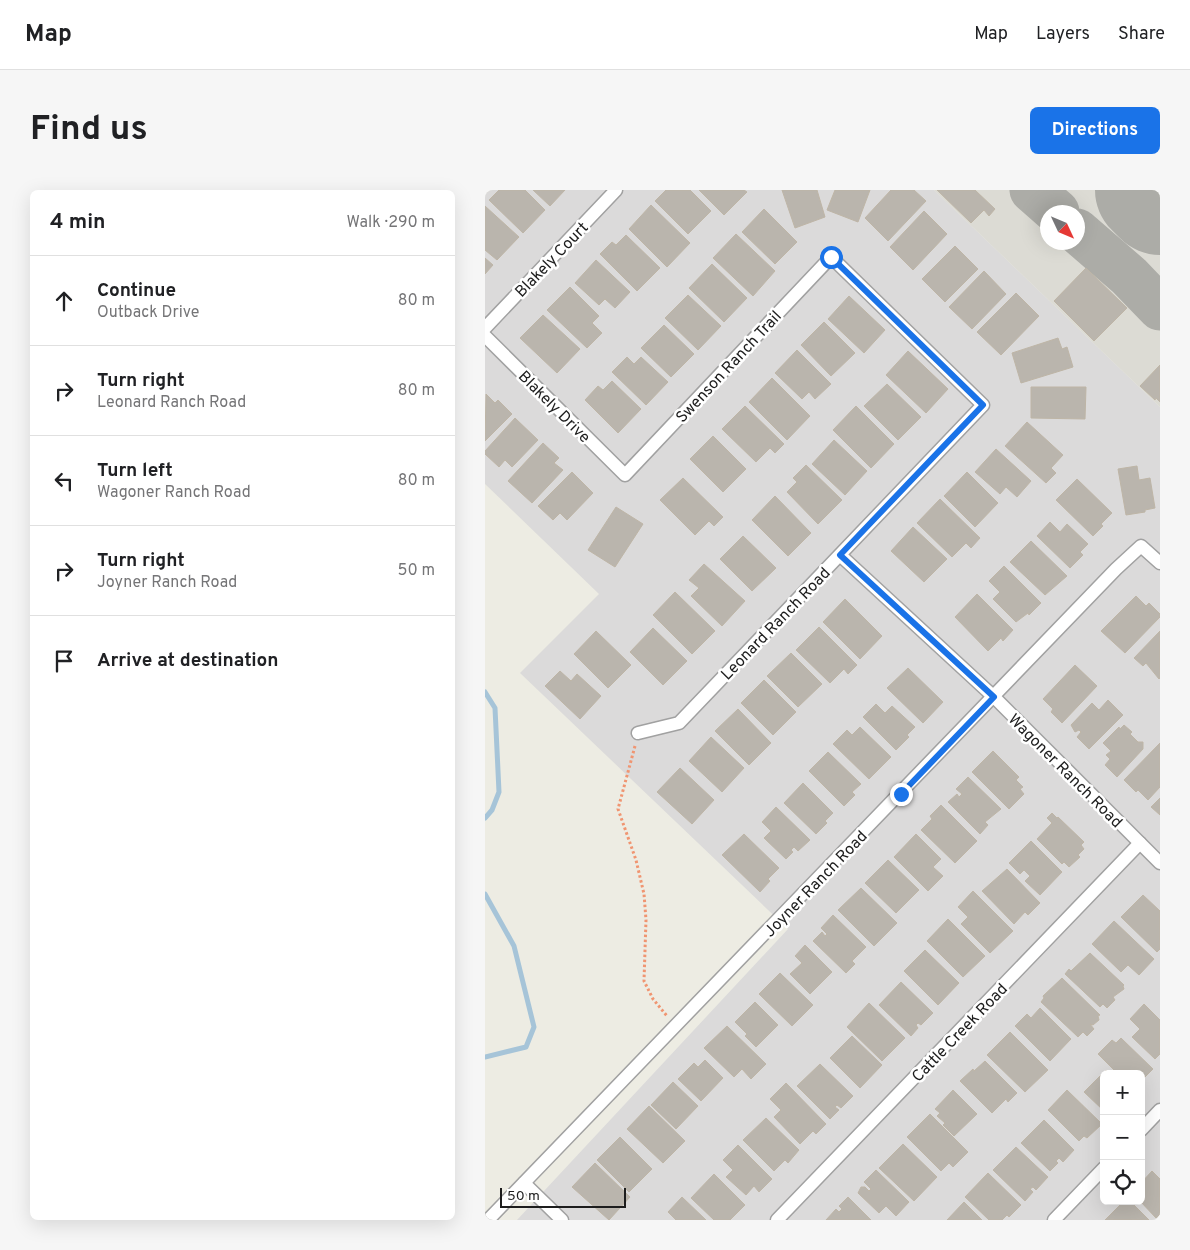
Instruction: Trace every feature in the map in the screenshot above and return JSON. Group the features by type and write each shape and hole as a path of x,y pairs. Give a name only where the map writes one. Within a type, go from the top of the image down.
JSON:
{"street":[{"name":"Blakely Court","path":"485,328 616,190"},
{"name":"Leonard Ranch Road","path":"638,733 679,723 983,405 831,257"},
{"name":"Swenson Ranch Trail","path":"625,475 831,257"},
{"name":"Blakely Drive","path":"485,336 625,475"},
{"name":"Joyner Ranch Road","path":"489,1220 1141,546 1160,563"},
{"name":"Wagoner Ranch Road","path":"840,555 994,697 1160,863"},
{"name":"Cattle Creek Road","path":"777,1220 1140,843"},
{"path":"1145,1126 1160,1110"},
{"path":"1054,1220 1100,1172"},
{"path":"524,1183 562,1220"}],"path":[{"path":"638,733 618,808 644,894 644,981 653,999 675,1026"}],"shaded area":[{"path":"485,190 934,190 1160,407 1160,1220 517,1220 788,929 520,673 599,594 485,484"},
{"path":"934,190 1160,190 1160,407"}],"building":[{"path":"499,190 525,190 545,210 523,233 489,200"},
{"path":"533,190 565,190 550,206"},
{"path":"666,190 690,190 711,211 688,234 655,201"},
{"path":"699,190 744,190 747,192 724,215"},
{"path":"782,190 817,190 825,217 795,228"},
{"path":"835,190 870,190 858,222 827,210"},
{"path":"891,190 914,190 926,201 888,241 865,218"},
{"path":"937,190 975,190 995,209 989,216 984,210 971,223"},
{"path":"651,205 690,243 667,267 629,229"},
{"path":"485,206 519,237 497,260 485,250"},
{"path":"764,209 797,242 775,264 742,232"},
{"path":"924,211 947,234 913,270 890,247"},
{"path":"736,234 775,271 753,296 713,258"},
{"path":"626,235 660,268 637,291 600,254 612,242 616,245"},
{"path":"955,246 978,269 945,302 922,279"},
{"path":"485,258 493,265 485,274"},
{"path":"596,260 630,292 615,308 605,299 599,305 575,283"},
{"path":"712,264 747,298 724,322 689,288"},
{"path":"1086,268 1127,308 1094,341 1054,301"},
{"path":"984,271 1006,294 972,329 949,307"},
{"path":"570,287 599,316 592,323 602,333 587,348 547,310"},
{"path":"1016,293 1039,316 1001,355 977,332"},
{"path":"688,295 721,326 698,350 665,318"},
{"path":"849,296 885,330 864,353 828,319"},
{"path":"543,315 580,349 557,373 520,338"},
{"path":"824,322 855,353 831,376 801,345"},
{"path":"664,325 694,354 671,377 641,348"},
{"path":"1058,338 1062,349 1067,347 1073,367 1021,383 1012,353"},
{"path":"797,350 831,384 815,399 809,392 802,399 775,373"},
{"path":"908,351 948,389 926,413 886,375"},
{"path":"627,357 634,364 641,357 668,382 646,405 612,372"},
{"path":"1160,365 1160,402 1156,398 1155,400 1140,386"},
{"path":"772,378 810,416 787,440 749,402"},
{"path":"612,381 641,409 618,433 585,400 598,386 603,390"},
{"path":"887,384 921,417 898,440 864,406"},
{"path":"1031,387 1086,387 1085,419 1031,418"},
{"path":"486,394 495,403 498,400 512,414 485,441"},
{"path":"745,406 784,444 775,453 770,448 756,462 722,429"},
{"path":"856,406 894,444 871,468 833,430"},
{"path":"515,418 538,440 512,467 505,460 499,467 485,454 485,451"},
{"path":"1027,422 1063,455 1051,468 1056,473 1046,483 1005,446"},
{"path":"713,436 746,469 723,492 690,459"},
{"path":"834,440 867,471 845,495 812,464"},
{"path":"543,443 559,458 554,463 563,470 532,503 508,481"},
{"path":"996,449 1031,481 1017,497 1006,487 1000,494 975,472"},
{"path":"806,465 842,500 818,524 787,492 797,482 793,478"},
{"path":"1137,466 1139,480 1150,478 1155,508 1145,510 1145,512 1126,515 1118,469"},
{"path":"572,472 593,493 567,520 560,513 553,520 538,506"},
{"path":"967,472 998,503 975,527 944,496"},
{"path":"683,478 723,517 714,526 709,521 695,535 660,500"},
{"path":"1077,479 1112,513 1093,536 1056,500"},
{"path":"775,496 811,533 788,556 752,520"},
{"path":"940,499 980,538 971,548 966,543 952,557 917,523"},
{"path":"616,507 643,524 615,567 588,550"},
{"path":"1050,522 1060,532 1067,524 1088,544 1080,552 1083,555 1070,568 1037,536"},
{"path":"913,527 947,559 924,582 891,551"},
{"path":"743,536 776,568 752,591 720,559"},
{"path":"1031,541 1067,576 1045,595 1010,562"},
{"path":"704,564 745,601 722,626 691,596 699,588 689,580"},
{"path":"1004,566 1041,603 1029,615 1028,613 1016,622 993,599 1000,592 989,581"},
{"path":"675,592 715,631 692,654 653,615"},
{"path":"977,594 1013,630 1003,641 1001,638 988,651 955,617"},
{"path":"1136,596 1146,606 1149,603 1160,614 1160,617 1125,653 1101,631"},
{"path":"845,599 882,636 860,659 823,622"},
{"path":"819,627 857,665 848,674 844,669 830,683 796,650"},
{"path":"653,628 687,661 663,685 630,652"},
{"path":"596,631 631,665 608,688 574,654"},
{"path":"1160,631 1159,679 1146,663 1143,666 1134,658"},
{"path":"791,653 822,684 798,707 767,676"},
{"path":"1075,665 1097,686 1062,723 1051,712 1053,709 1043,699"},
{"path":"908,668 943,702 923,723 887,688"},
{"path":"560,671 571,681 577,674 601,696 580,719 545,686"},
{"path":"764,680 796,712 773,735 741,703"},
{"path":"1108,700 1123,715 1089,749 1077,737 1081,732 1079,730 1075,732 1071,725 1092,703 1099,710"},
{"path":"876,704 885,713 892,706 915,727 907,735 909,737 896,750 863,717"},
{"path":"738,709 771,743 749,765 715,731"},
{"path":"1124,725 1132,732 1130,734 1138,742 1143,742 1143,749 1117,777 1105,765 1110,759 1106,755 1111,751 1103,743 1119,727 1120,729"},
{"path":"860,727 891,757 869,779 833,744 847,730 852,735"},
{"path":"711,737 744,768 722,792 689,761"},
{"path":"1160,743 1160,787 1148,800 1138,790 1136,792 1124,780"},
{"path":"993,751 1019,777 1016,780 1023,787 1020,789 1024,794 1009,809 972,772"},
{"path":"828,752 861,784 852,792 855,795 844,806 809,771"},
{"path":"680,768 714,800 692,824 657,792"},
{"path":"968,777 1001,809 985,822 988,825 980,834 948,802 957,794 959,797 962,794 956,789"},
{"path":"803,783 833,813 825,821 827,823 816,834 784,803"},
{"path":"1160,798 1160,815 1151,807"},
{"path":"941,805 977,841 955,863 921,830 932,819 930,816"},
{"path":"776,807 810,840 798,851 794,847 791,850 793,852 786,859 764,838 771,831 762,822"},
{"path":"1052,813 1084,842 1081,845 1084,849 1078,855 1080,857 1069,867 1064,862 1062,864 1037,839 1052,823 1047,818"},
{"path":"744,834 779,868 768,879 770,881 760,892 722,855"},
{"path":"916,834 941,859 933,867 943,876 928,891 894,857"},
{"path":"1031,841 1062,872 1040,895 1025,881 1030,876 1024,870 1020,874 1009,863"},
{"path":"888,860 919,890 896,913 865,883"},
{"path":"1007,869 1040,903 1028,915 1025,912 1014,924 982,891"},
{"path":"861,888 897,923 874,946 838,910"},
{"path":"973,891 1013,931 990,953 961,924 968,917 958,907"},
{"path":"1143,895 1160,911 1160,949 1157,952 1121,917"},
{"path":"833,915 866,947 852,961 855,964 846,973 813,941 822,932 825,936 827,934 821,928"},
{"path":"948,919 985,956 963,977 927,941"},
{"path":"1114,921 1154,959 1139,975 1128,965 1121,972 1092,944"},
{"path":"805,945 832,972 810,994 790,974 802,963 795,956"},
{"path":"925,950 959,983 938,1005 904,971"},
{"path":"1090,953 1124,985 1124,989 1113,997 1115,1000 1107,1008 1103,1004 1100,1007 1065,974 1069,969 1071,971"},
{"path":"780,973 813,1005 792,1026 759,994"},
{"path":"1062,978 1100,1015 1098,1016 1099,1020 1093,1025 1090,1024 1094,1029 1087,1036 1083,1032 1078,1037 1041,1002 1044,998 1043,996"},
{"path":"901,982 933,1013 921,1025 918,1023 916,1025 918,1028 911,1036 879,1005"},
{"path":"755,1002 778,1025 756,1047 735,1022"},
{"path":"869,1003 905,1038 882,1061 847,1027"},
{"path":"1144,1004 1160,1020 1160,1054 1155,1059 1132,1037 1140,1029 1130,1019"},
{"path":"1040,1008 1071,1039 1050,1061 1015,1026 1027,1014 1031,1018"},
{"path":"727,1026 766,1064 751,1079 742,1069 734,1077 704,1048"},
{"path":"1010,1032 1048,1070 1025,1092 987,1055"},
{"path":"852,1036 882,1065 860,1088 830,1058"},
{"path":"1121,1038 1153,1069 1145,1077 1145,1070 1114,1070 1098,1054 1112,1040 1116,1043"},
{"path":"705,1060 723,1078 701,1101 678,1079 694,1063 698,1067"},
{"path":"985,1061 1017,1093 1008,1102 1006,1099 992,1113 960,1081"},
{"path":"820,1064 853,1096 841,1108 837,1105 835,1107 839,1110 830,1119 797,1086"},
{"path":"1100,1076 1100,1107 1084,1092"},
{"path":"673,1082 698,1106 676,1129 651,1105"},
{"path":"786,1083 826,1124 816,1134 813,1131 800,1144 774,1117 781,1110 770,1099"},
{"path":"953,1090 977,1114 954,1136 943,1125 945,1123 937,1116 940,1113 935,1109"},
{"path":"1067,1090 1100,1122 1100,1126 1087,1138 1084,1136 1079,1141 1048,1110"},
{"path":"649,1106 685,1141 663,1163 627,1129"},
{"path":"930,1114 968,1152 953,1167 949,1163 941,1171 907,1137"},
{"path":"766,1118 799,1150 788,1163 785,1160 774,1171 743,1140"},
{"path":"1044,1120 1074,1150 1063,1162 1059,1158 1056,1161 1058,1163 1050,1171 1021,1143"},
{"path":"620,1137 652,1169 629,1192 597,1160"},
{"path":"903,1144 937,1177 914,1201 879,1168"},
{"path":"738,1145 772,1179 759,1192 754,1186 746,1195 726,1177 733,1170 723,1160"},
{"path":"1016,1147 1048,1177 1036,1190 1033,1187 1030,1189 1033,1192 1025,1201 993,1170"},
{"path":"595,1163 630,1197 609,1220 572,1187"},
{"path":"876,1170 909,1202 896,1216 886,1206 879,1213 858,1193 861,1187 865,1187 869,1191 871,1189 864,1182"},
{"path":"1152,1171 1160,1179 1160,1214 1156,1218 1144,1205 1145,1179"},
{"path":"988,1173 1021,1205 1009,1217 1007,1215 1002,1220 989,1220 965,1197"},
{"path":"714,1174 745,1205 730,1220 714,1220 691,1198"},
{"path":"682,1197 706,1220 676,1220 668,1212"},
{"path":"848,1197 871,1220 826,1220 836,1209 839,1212 842,1209 839,1206"},
{"path":"964,1202 982,1220 947,1220"},
{"path":"1120,1205 1134,1205 1149,1220 1105,1220"}],"waterway":[{"path":"485,692 495,708 499,792 492,810 485,818"},
{"path":"485,894 514,946 534,1027 526,1047 485,1057"}],"taxiway":[{"path":"1032,190 1049,205"},
{"path":"1085,238 1129,276 1160,308"}],"runway":[{"path":"1151,190 1160,199"}],"route":[{"path":"831,257 983,405 840,555 994,697 901,794"}]}
